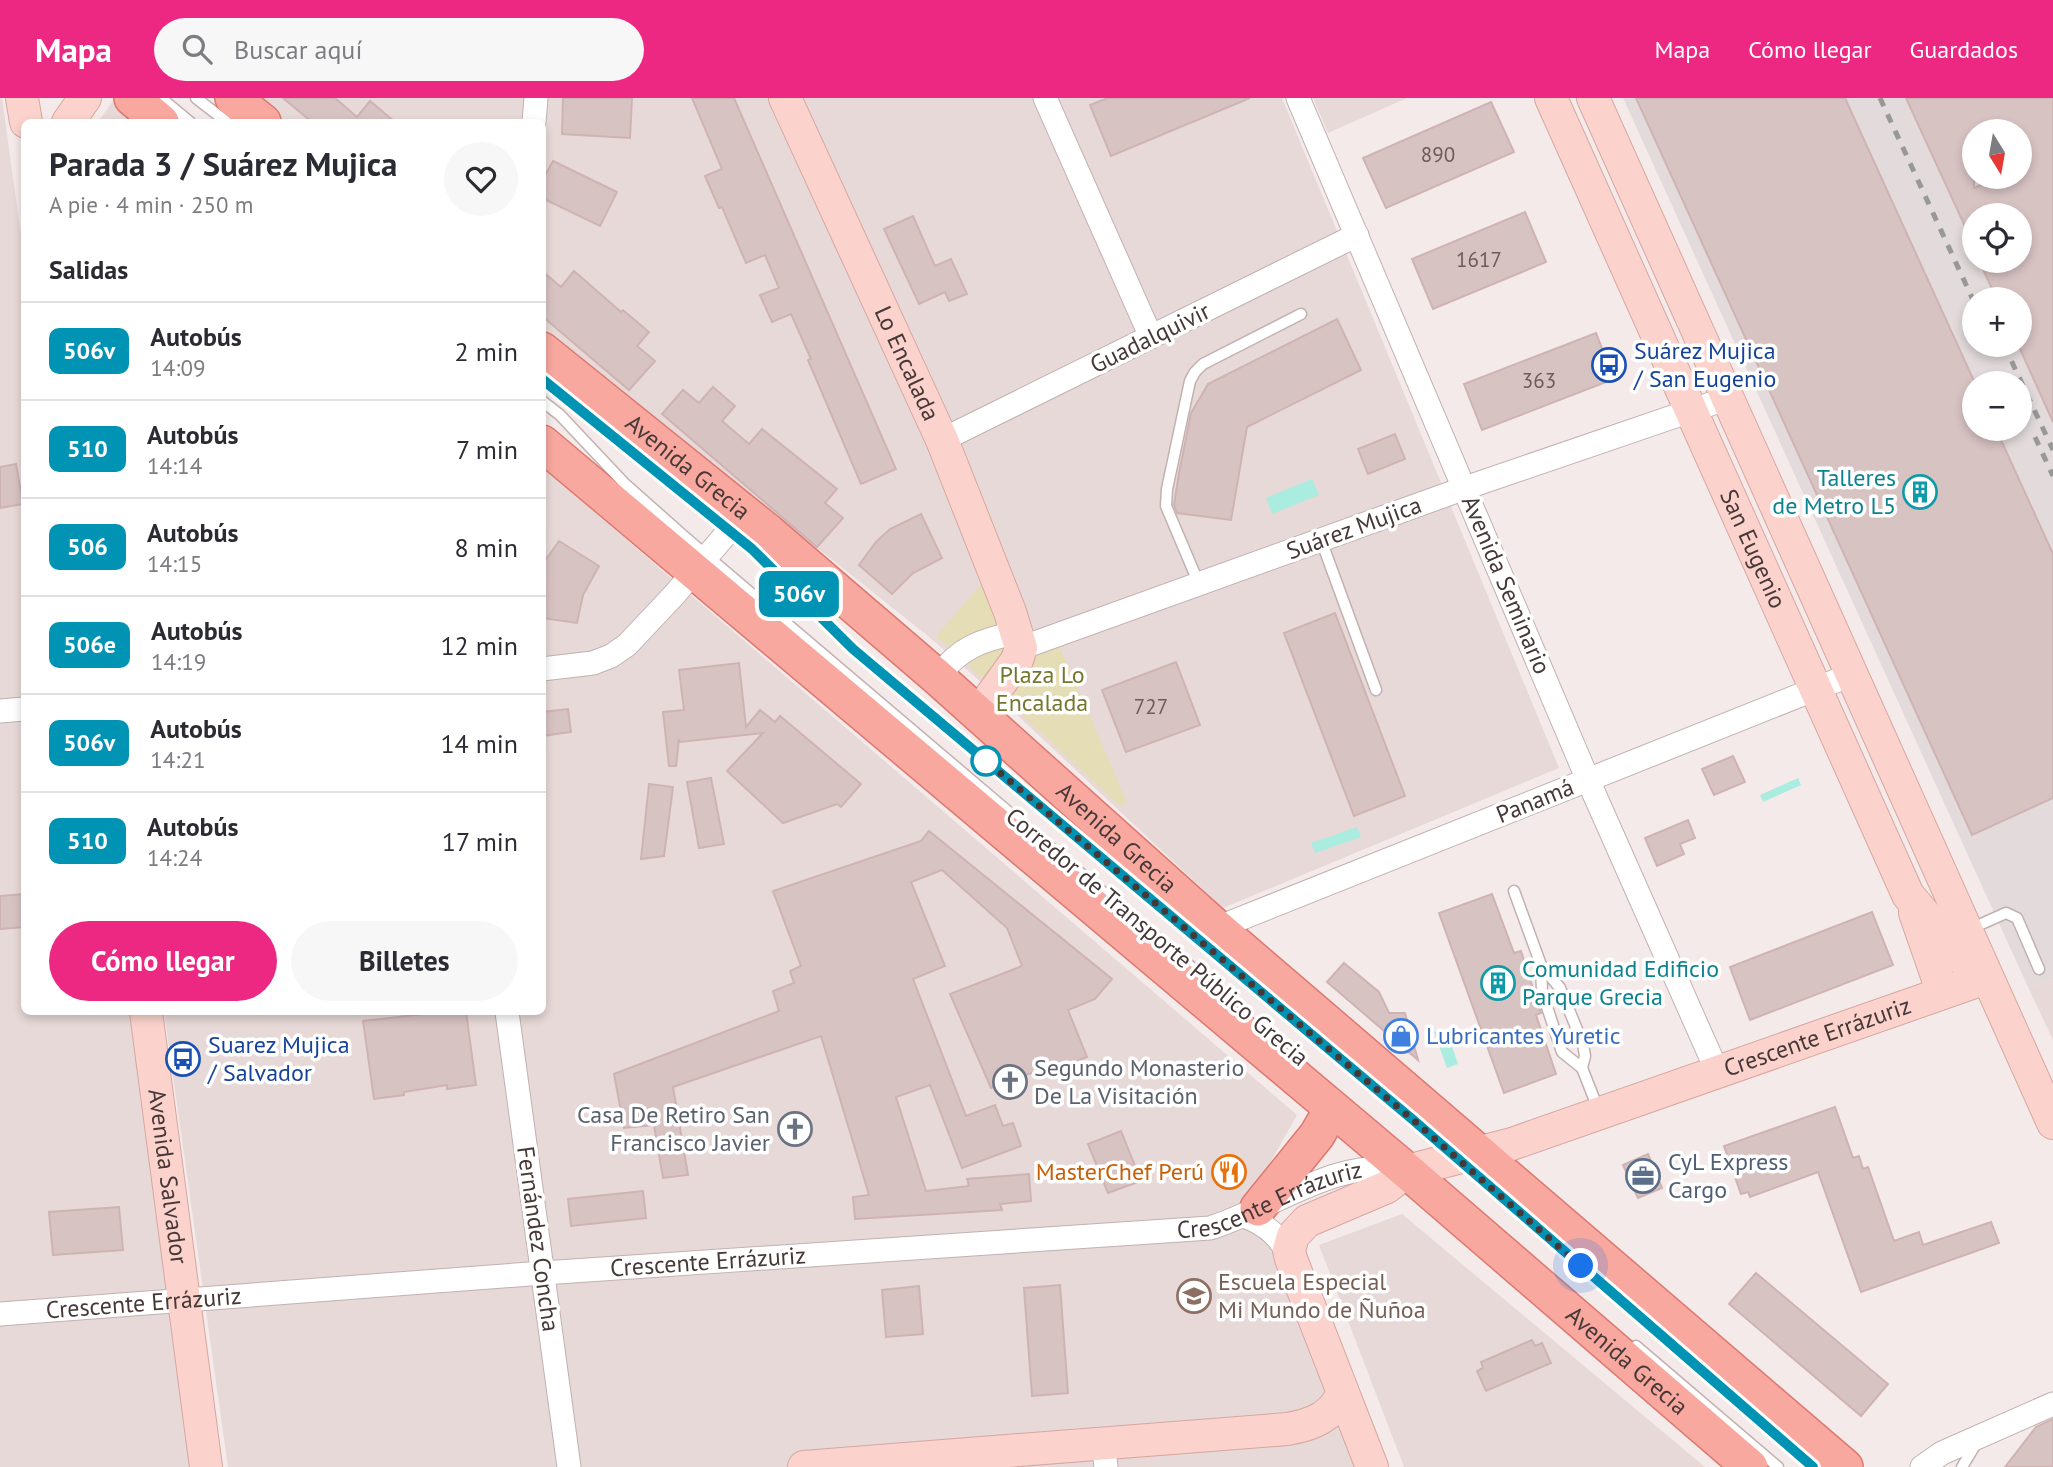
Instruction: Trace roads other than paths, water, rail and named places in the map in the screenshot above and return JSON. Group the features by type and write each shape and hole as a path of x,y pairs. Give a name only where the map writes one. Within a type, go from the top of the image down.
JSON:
{"main road":[{"path":"22,98 26,119"},
{"path":"70,119 85,98"},
{"path":"132,98 157,119"},
{"path":"233,98 259,119"},
{"name":"Lo Encalada","path":"785,98 942,440 1018,641"},
{"name":"San Eugenio","path":"1551,98 1908,895 1968,965 1986,978"},
{"name":"San Eugenio","path":"1593,98 2053,1124"},
{"path":"1595,195 1629,179"},
{"name":"Avenida Grecia","path":"546,354 736,522 937,677 1217,928 1437,1164 1749,1467"},
{"name":"Avenida Grecia","path":"546,446 701,563 1332,1109 1437,1164 1845,1467"},
{"path":"978,714 1017,660 1018,641"},
{"path":"1908,895 1938,979 1940,988 1937,994"},
{"name":"Crescente Errázuriz","path":"1291,1259 1289,1250 1293,1236 1307,1221 1437,1164 1600,1113 1986,978"},
{"name":"Avenida Salvador","path":"146,1015 206,1467"},
{"path":"1251,1212 1317,1135 1332,1109"},
{"path":"1291,1259 1372,1467"},
{"path":"804,1467 1105,1455 1302,1426 1325,1416 1339,1403 1343,1393"}],"street":[{"path":"534,119 536,98"},
{"path":"1045,98 1151,337"},
{"name":"Avenida Seminario","path":"1298,98 1588,780 1717,1072"},
{"name":"Guadalquivir","path":"942,440 1357,235"},
{"name":"Suárez Mujica","path":"1018,641 1199,584 1465,488 1728,398"},
{"path":"546,669 593,663 620,651 635,638 736,522"},
{"path":"937,677 963,650 979,643 1018,641"},
{"name":"Panamá","path":"1217,928 1853,674"},
{"path":"0,711 21,709"},
{"name":"Fernández Concha","path":"507,1015 569,1467"},
{"name":"Crescente Errázuriz","path":"0,1314 543,1273 1210,1228 1291,1192 1332,1178 1384,1168 1437,1164"},
{"path":"1251,1212 1272,1232 1291,1259"},
{"path":"1922,1467 1942,1453 2053,1404"}],"lane":[{"path":"161,98 186,119"},
{"path":"196,98 222,119"},
{"path":"1199,584 1166,506 1167,489 1190,381 1203,364 1301,314"},
{"name":"Corredor de Transporte Público Grecia","path":"546,382 736,522 752,549 853,649 1437,1164 1813,1467"},
{"name":"Corredor de Transporte Público Grecia","path":"546,404 560,415 701,563 1255,1021"},
{"path":"1321,540 1376,690"},
{"path":"1514,891 1541,965 1542,992 1562,1052 1582,1068 1600,1113"},
{"path":"1967,930 2006,913 2017,918 2039,969"},
{"path":"1541,965 1556,980 1569,1010 1585,1051 1582,1068"},
{"path":"1623,1334 1778,1467"},
{"path":"1962,1467 1981,1436"}],"railway":[{"path":"1880,98 1967,287"},
{"path":"2010,357 2053,450"},
{"path":"2035,437 2053,476"}],"place":[{"name":"Suárez Mujica / San Eugenio","path":"1609,365"},
{"name":"Talleres de Metro L5","path":"1920,492"},
{"name":"Comunidad Edificio Parque Grecia","path":"1498,983"},
{"name":"Lubricantes Yuretic","path":"1401,1036"},
{"name":"Suarez Mujica / Salvador","path":"183,1059"},
{"name":"Segundo Monasterio De La Visitación","path":"1010,1082"},
{"name":"Casa De Retiro San Francisco Javier","path":"795,1129"},
{"name":"MasterChef Perú","path":"1229,1172"},
{"name":"CyL Express Cargo","path":"1643,1176"},
{"name":"Escuela Especial Mi Mundo de Ñuñoa","path":"1194,1296"}],"park label":[{"name":"Plaza Lo Encalada","path":"1042,689"}]}
